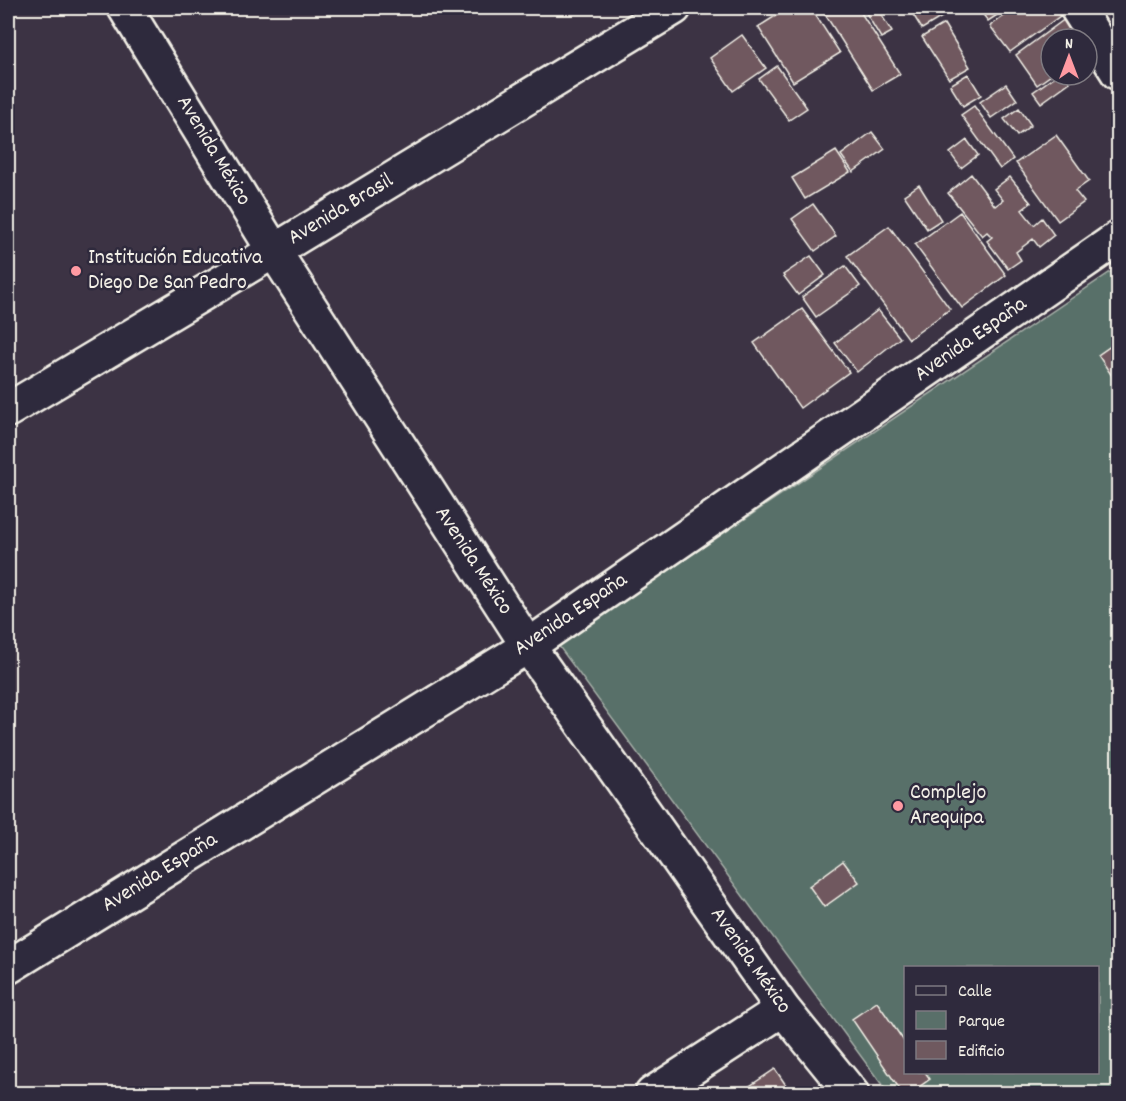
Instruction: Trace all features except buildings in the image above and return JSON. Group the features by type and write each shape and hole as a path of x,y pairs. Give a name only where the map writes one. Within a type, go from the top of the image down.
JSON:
{"street":[{"name":"Avenida México","path":"125,8 274,251 528,646 783,1009 852,1094"},
{"name":"Avenida Brasil","path":"8,410 674,8"},
{"path":"1077,8 1119,74"},
{"name":"Avenida España","path":"8,968 528,646 1119,238"},
{"path":"652,1094 783,1009"}],"green space":[{"name":"Complejo Arequipa","path":"1118,267 1118,1093 888,1093 558,645"}],"place":[{"name":"Institución Educativa Diego De San Pedro","path":"76,271"},
{"name":"Complejo Arequipa","path":"898,806"}]}
